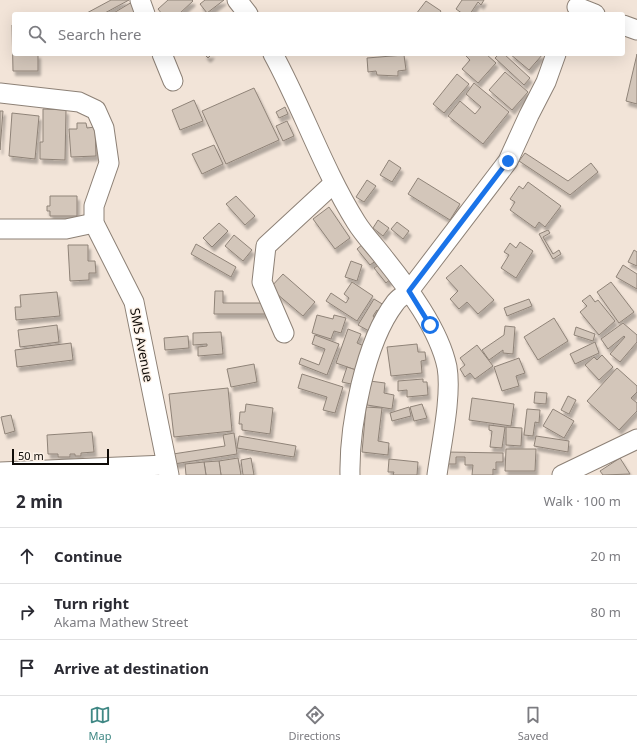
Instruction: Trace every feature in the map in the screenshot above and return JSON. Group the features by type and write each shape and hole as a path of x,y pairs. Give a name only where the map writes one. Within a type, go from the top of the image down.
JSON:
{"street":[{"path":"140,0 144,12"},
{"path":"236,0 246,12"},
{"path":"575,7 589,12"},
{"path":"625,26 637,30"},
{"path":"163,56 174,82"},
{"path":"274,56 333,184 357,224 409,291 430,325 444,357 447,369 447,395 437,475"},
{"path":"350,475 349,455 366,365 376,337 395,302 409,291 508,161 529,114 546,82 555,56"},
{"path":"0,93 79,102 96,110 104,128 109,163 94,206 94,223 66,229 0,229"},
{"path":"284,333 262,282 266,246 333,184"},
{"name":"SMS Avenue","path":"94,223 134,302 168,470"},
{"path":"562,475 637,439"},
{"path":"0,472 168,470"}],"building":[{"path":"111,0 129,0 107,12 89,12"},
{"path":"168,0 193,1 181,12 160,12 158,9"},
{"path":"205,0 224,0 208,12 206,12 200,4"},
{"path":"462,0 484,0 481,5 478,2 471,12 460,12 456,9"},
{"path":"426,1 441,11 440,12 418,12"},
{"path":"132,2 138,12 115,12"},
{"path":"637,54 637,104 626,101"},
{"path":"13,56 38,56 38,71 13,71"},
{"path":"404,56 406,70 398,71 398,76 377,75 376,71 368,72 367,58"},
{"path":"466,56 488,56 496,63 478,83 462,69 470,60"},
{"path":"497,56 506,56 530,78 524,85 495,58"},
{"path":"512,56 541,56 529,70"},
{"path":"505,72 528,92 512,110 489,90"},
{"path":"457,74 469,84 444,113 433,104"},
{"path":"474,83 509,112 483,144 448,116 460,101 475,114 481,107 466,94"},
{"path":"254,88 279,140 226,164 202,111"},
{"path":"194,100 203,121 180,130 172,110"},
{"path":"285,107 288,114 279,118 276,112"},
{"path":"43,109 66,110 65,160 40,159 40,142 43,142"},
{"path":"0,111 3,111 0,150"},
{"path":"12,113 39,116 35,159 9,156"},
{"path":"287,121 294,136 283,141 276,126"},
{"path":"77,123 86,123 87,128 95,127 96,156 71,157 69,129 77,129"},
{"path":"214,145 223,164 202,174 192,154"},
{"path":"525,153 568,181 591,163 598,172 570,195 519,161"},
{"path":"389,160 401,168 392,182 380,175"},
{"path":"418,178 460,204 450,220 408,194"},
{"path":"367,180 376,186 364,202 356,197"},
{"path":"528,182 561,206 545,227 539,222 535,228 510,210 515,202 510,199 519,186 523,189"},
{"path":"50,196 77,196 77,216 50,216 50,211 47,211 47,206 50,206"},
{"path":"236,196 255,216 245,225 226,204"},
{"path":"329,207 350,238 335,249 313,219"},
{"path":"378,220 389,228 383,236 373,228"},
{"path":"397,222 409,231 403,239 391,229"},
{"path":"219,223 228,231 212,247 203,238"},
{"path":"548,230 550,233 543,237 553,254 559,250 561,254 553,259 539,234"},
{"path":"234,235 252,250 243,261 225,246"},
{"path":"520,242 533,251 516,278 501,268 509,255 504,252 510,243 516,248"},
{"path":"364,243 377,260 370,265 357,249"},
{"path":"196,244 236,267 231,277 191,254"},
{"path":"68,245 88,245 88,261 95,261 96,273 89,273 89,280 70,281"},
{"path":"634,250 637,252 637,266 628,262"},
{"path":"351,261 362,265 357,281 345,277"},
{"path":"380,264 391,279 386,283 374,268"},
{"path":"461,265 494,300 478,314 467,302 459,309 450,299 458,291 446,278"},
{"path":"623,265 637,274 637,289 616,277"},
{"path":"283,274 315,302 303,316 270,288"},
{"path":"352,282 373,296 357,321 326,301 331,293 346,303 349,298 344,294"},
{"path":"611,282 634,312 619,323 597,292"},
{"path":"215,291 223,291 223,303 265,303 265,314 214,314"},
{"path":"57,292 60,316 16,320 15,307 21,307 20,295"},
{"path":"590,295 595,302 598,300 615,321 599,335 580,312 587,306 582,301"},
{"path":"374,299 384,305 380,312 377,310 373,316 376,320 369,331 358,325"},
{"path":"529,299 532,306 507,316 504,308"},
{"path":"317,315 333,319 334,315 346,318 341,333 334,331 331,339 312,333"},
{"path":"554,318 568,341 538,360 524,337"},
{"path":"623,323 637,335 637,342 620,362 610,354 625,337 624,336 608,349 601,339"},
{"path":"57,325 59,342 20,347 18,330"},
{"path":"505,326 515,327 513,354 503,353 503,350 489,360 482,350 504,335"},
{"path":"576,327 595,334 593,341 574,335"},
{"path":"348,329 361,334 357,343 364,346 356,370 336,363"},
{"path":"221,332 223,354 198,356 198,347 207,346 207,344 193,345 193,333"},
{"path":"315,335 339,344 327,375 299,364 301,358 319,365 325,349 312,344"},
{"path":"188,336 189,348 165,350 164,338"},
{"path":"595,342 599,353 575,364 570,354"},
{"path":"71,343 73,360 17,367 15,350"},
{"path":"417,344 418,352 425,352 426,360 421,361 422,373 391,376 387,347"},
{"path":"477,345 493,366 475,379 470,373 465,377 460,369 465,365 460,358"},
{"path":"602,355 613,367 599,380 585,365 594,357 597,360"},
{"path":"519,358 525,373 516,376 519,386 502,391 494,367"},
{"path":"254,364 257,382 231,387 227,369"},
{"path":"347,367 356,370 351,384 342,382"},
{"path":"617,368 637,386 637,392 631,398 637,403 637,411 619,430 587,401"},
{"path":"302,374 343,387 335,413 323,410 327,397 298,388"},
{"path":"423,379 423,382 427,382 428,395 407,397 407,390 398,391 398,381"},
{"path":"370,381 385,383 384,393 394,395 392,409 367,405"},
{"path":"228,388 232,431 174,437 169,394"},
{"path":"535,392 547,393 546,404 534,403"},
{"path":"568,396 576,400 569,414 561,410"},
{"path":"472,398 514,404 511,426 469,420"},
{"path":"246,404 273,408 270,434 242,430 242,424 239,424 240,412 245,412"},
{"path":"422,404 427,418 414,421 410,407"},
{"path":"366,407 382,408 378,441 389,443 388,455 362,452"},
{"path":"409,407 411,416 392,421 390,413"},
{"path":"527,409 540,410 539,423 535,422 533,436 524,435"},
{"path":"553,409 574,421 564,438 543,426"},
{"path":"11,415 15,431 5,434 1,417"},
{"path":"489,425 505,427 502,448 490,447 492,431 489,430"},
{"path":"506,427 522,428 521,446 506,445"},
{"path":"92,432 94,452 81,453 81,456 70,454 70,457 58,457 58,454 48,454 47,435"},
{"path":"234,433 237,454 174,464 173,454 225,446 223,435"},
{"path":"239,436 296,446 294,457 237,448"},
{"path":"536,436 569,441 568,452 534,446"},
{"path":"506,449 536,449 535,471 505,471"},
{"path":"447,452 503,453 503,462 496,462 496,470 493,469 493,475 472,475 473,465 465,465 465,457 456,457 456,464 447,464"},
{"path":"238,458 241,475 221,475 219,461"},
{"path":"251,458 254,475 243,475 241,460"},
{"path":"620,458 630,474 603,475 600,471"},
{"path":"389,459 418,462 417,475 393,475 394,472 388,472"},
{"path":"219,461 221,475 206,475 204,462"},
{"path":"204,462 206,475 186,475 185,464"}],"route":[{"path":"430,325 409,291 508,161"}]}
